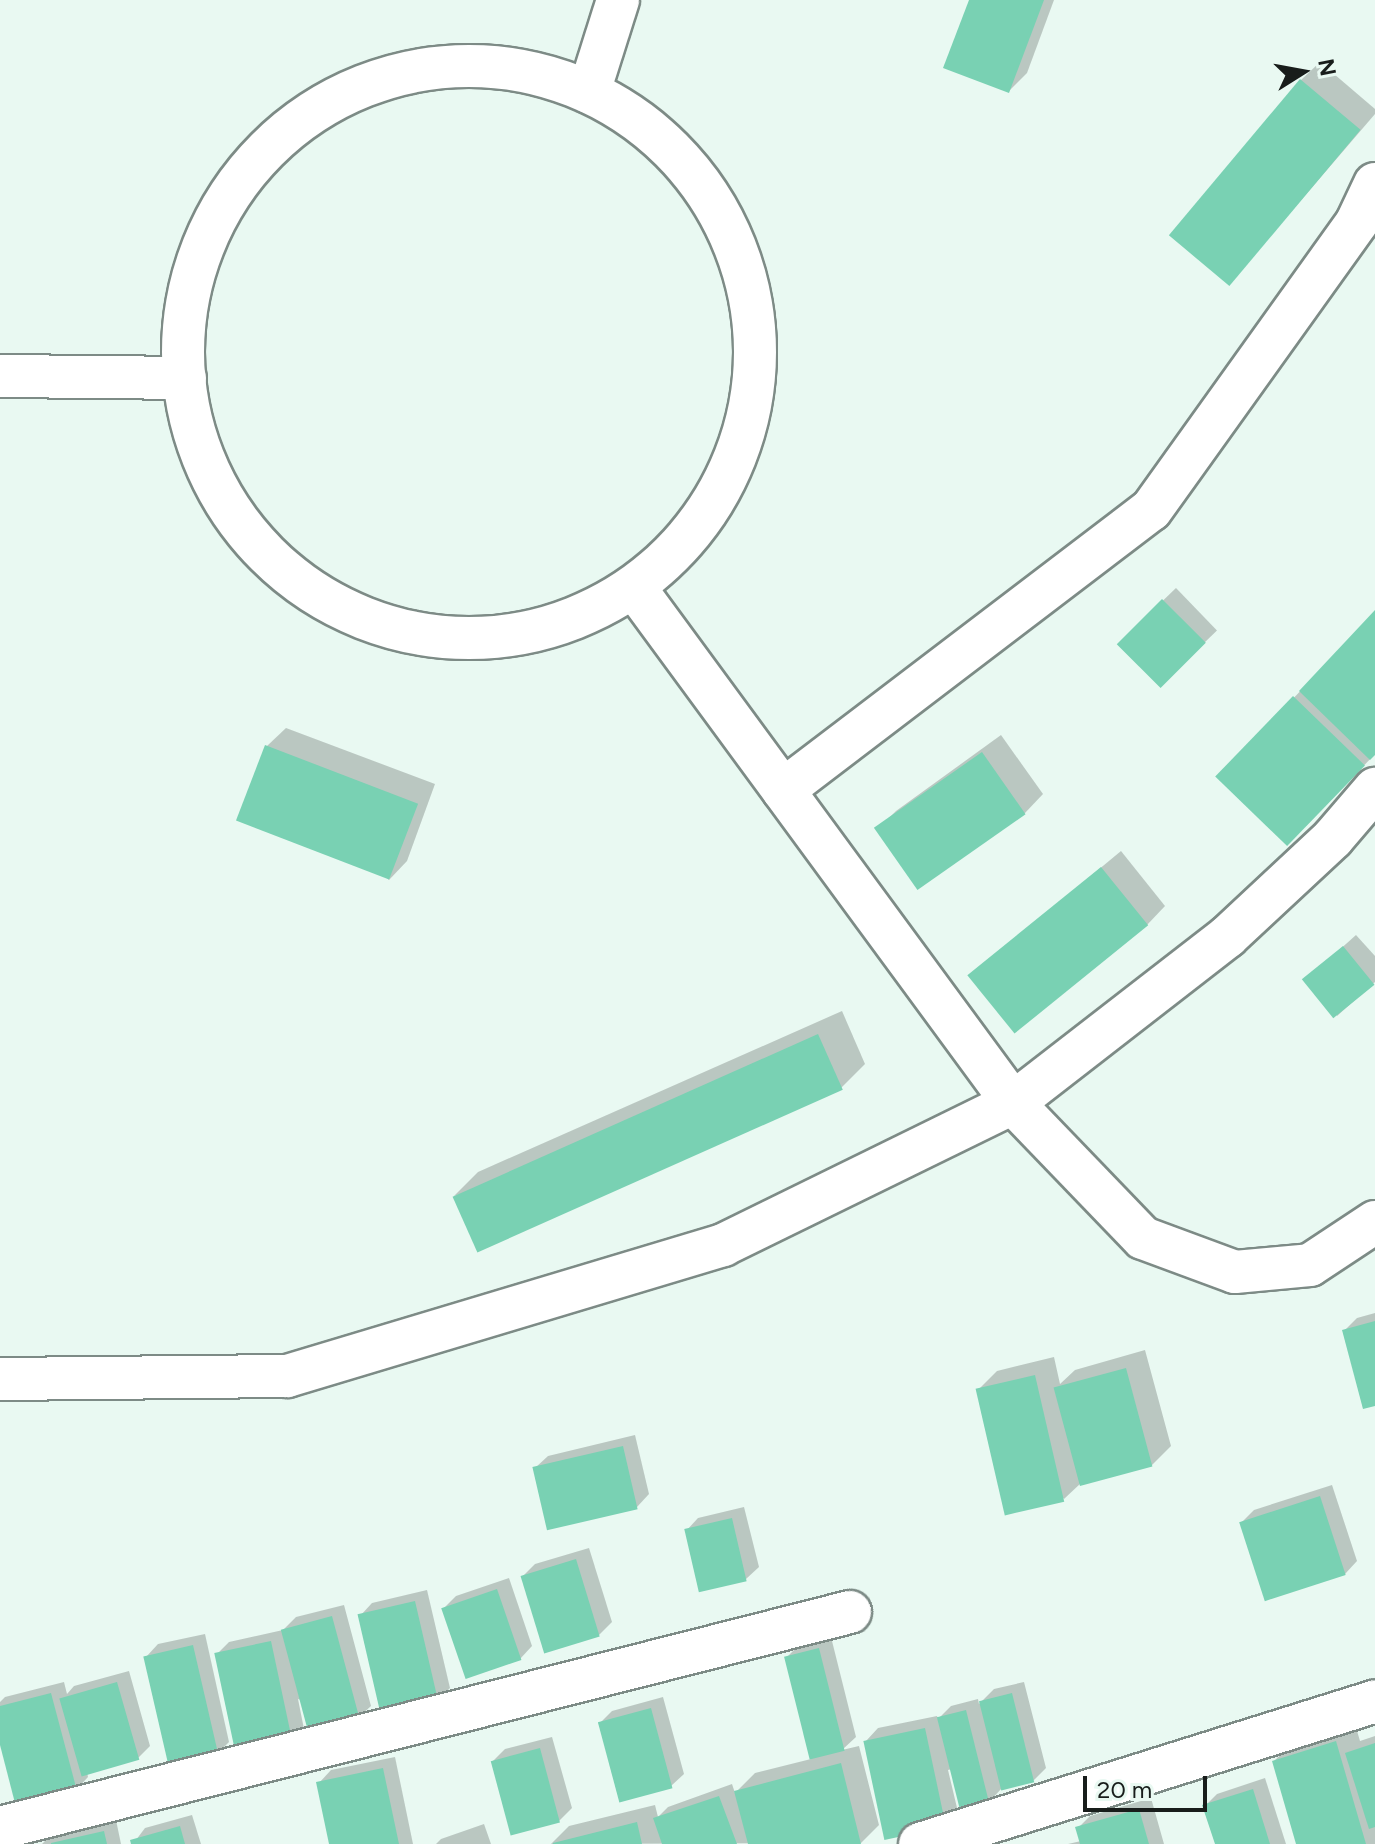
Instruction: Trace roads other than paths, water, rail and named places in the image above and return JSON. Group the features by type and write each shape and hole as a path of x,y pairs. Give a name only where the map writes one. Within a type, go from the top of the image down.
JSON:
{"street":[{"path":"589,92 618,0"},
{"path":"464,66 507,68 589,92 626,113 660,139 689,170 714,205 746,284 754,327 755,369 749,412 737,453 696,528 667,560 634,587 572,620 517,636 475,639 432,637 390,628 350,613 313,592 279,565 250,535 225,499 205,461 185,378 184,336 190,293 202,252 220,213 243,177 272,145 305,118 341,95 422,69 464,66"},
{"path":"783,790 1151,510 1357,222 1375,184"},
{"path":"0,376 185,378"},
{"path":"634,587 1013,1103 1143,1238 1235,1272 1310,1265 1375,1222"},
{"path":"0,1379 287,1376 723,1245 1013,1103 1227,937 1333,838 1375,789"},
{"path":"0,1828 850,1612"},
{"path":"920,1844 1375,1701"}]}
